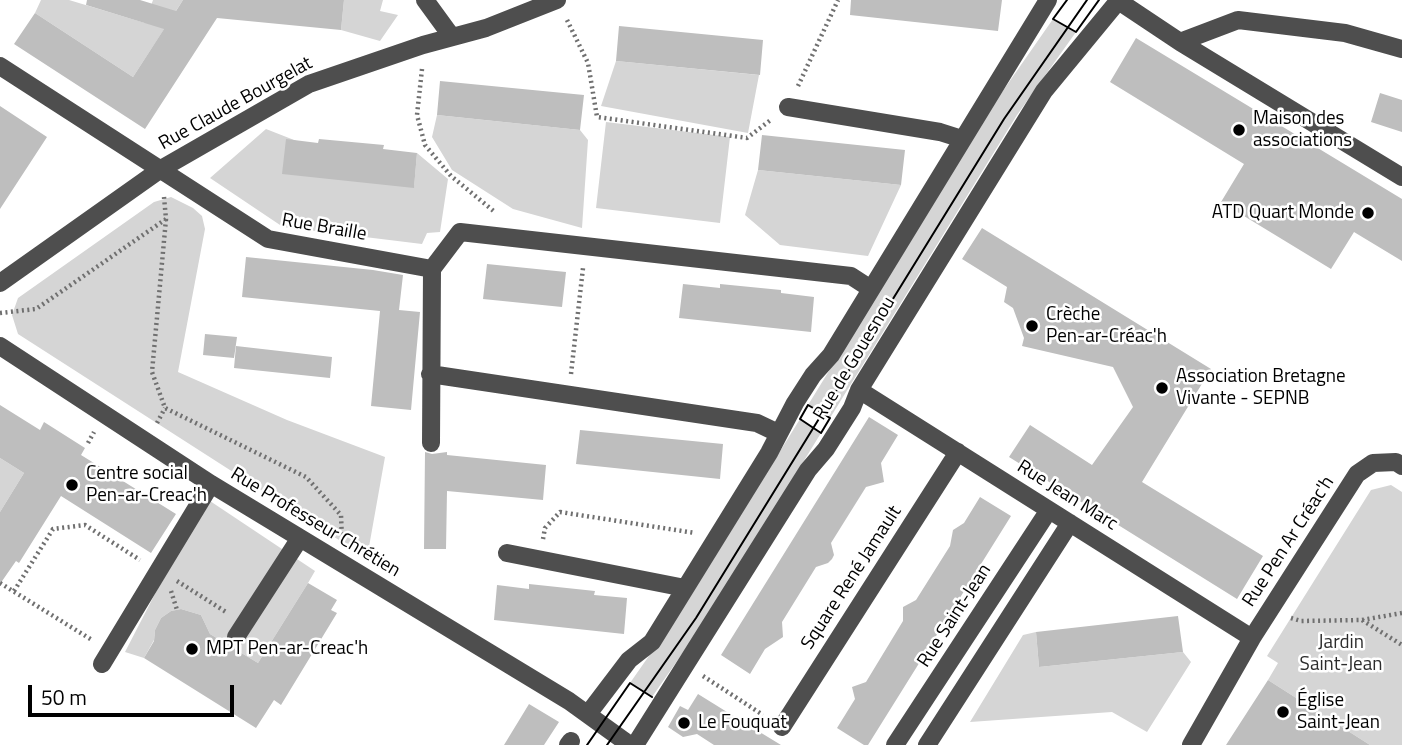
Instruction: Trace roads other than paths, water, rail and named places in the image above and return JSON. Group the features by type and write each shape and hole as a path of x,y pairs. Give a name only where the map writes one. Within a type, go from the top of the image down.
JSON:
{"street":[{"path":"425,0 452,37"},
{"name":"Rue Claude Bourgelat","path":"0,284 161,169 309,84 423,45 486,28 557,0"},
{"name":"Rue de Gouesnou","path":"588,714 629,660 652,642 769,453 813,375 831,355 1048,0"},
{"path":"1118,0 1180,42 1402,177"},
{"name":"Rue de Gouesnou","path":"633,745 686,666 808,470 826,449 852,408 859,390 1044,91 1118,0"},
{"path":"1180,42 1238,20 1345,33 1402,49"},
{"name":"Rue Braille","path":"0,66 268,239 432,269"},
{"path":"788,107 940,132 962,139"},
{"name":"Rue de Gouesnou","path":"432,269 460,232 852,276 871,289"},
{"path":"431,443 432,269"},
{"name":"Rue Professeur Chrétien","path":"0,346 211,484 588,714 610,732 633,745"},
{"path":"430,374 757,423 778,433"},
{"name":"Rue Jean Marc","path":"859,390 1252,638"},
{"name":"Square René Jamault","path":"782,727 958,452"},
{"name":"Rue Pen Ar Créac'h","path":"1191,745 1252,638 1357,474 1373,463 1396,462 1402,466"},
{"path":"106,658 163,573 211,484"},
{"name":"Rue Saint-Jean","path":"895,745 1049,510"},
{"path":"927,745 1070,523"},
{"path":"240,630 300,538"},
{"path":"507,553 685,588"}],"tram line":[{"path":"1067,0 1053,19 1076,32 1099,0"},
{"path":"607,745 696,618 1004,119 1087,0"},
{"path":"808,405 830,418 821,433 800,419 808,405"},
{"path":"587,745 630,683 652,697"}],"place":[{"name":"Maison des associations","path":"1239,130"},
{"name":"ATD Quart Monde","path":"1368,213"},
{"name":"Crèche Pen-ar-Créac'h","path":"1032,326"},
{"name":"Association Bretagne Vivante - SEPNB","path":"1162,388"},
{"name":"Centre social Pen-ar-Creac'h","path":"72,485"},
{"name":"MPT Pen-ar-Creac'h","path":"192,649"},
{"name":"Église Saint-Jean","path":"1283,712"},
{"name":"Le Fouquat","path":"684,723"}],"park label":[{"name":"Jardin Saint-Jean","path":"1341,654"}]}
